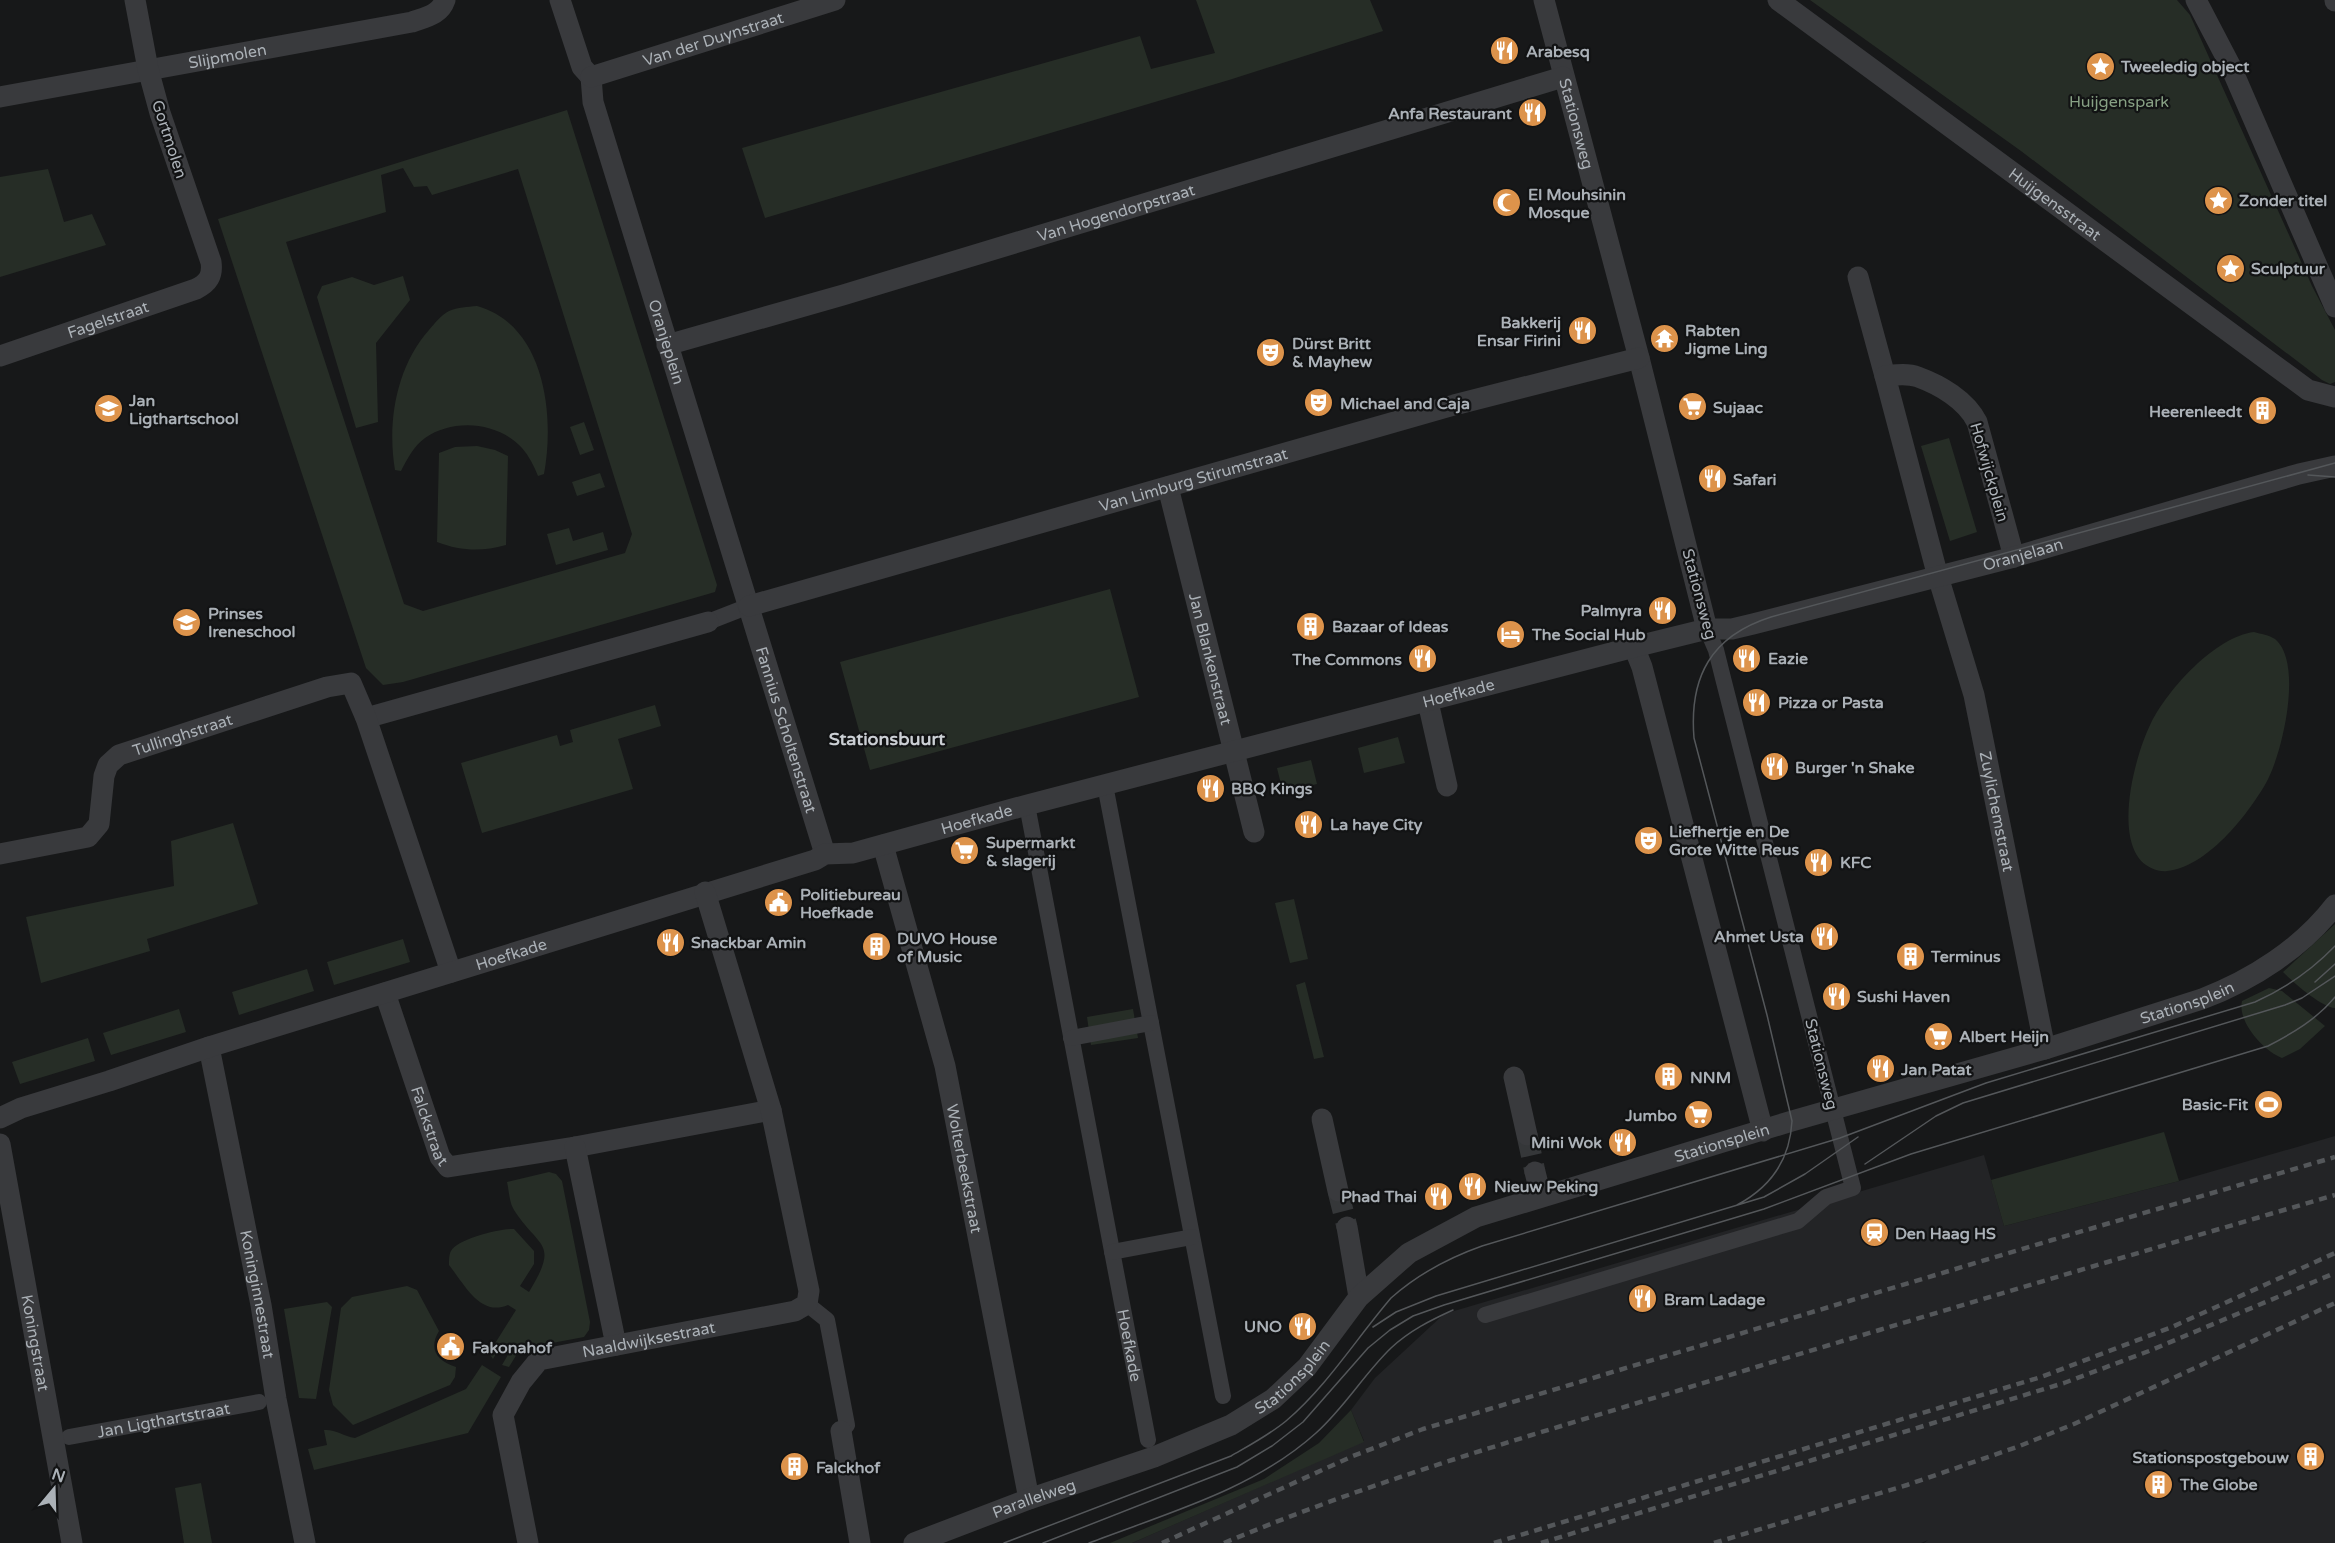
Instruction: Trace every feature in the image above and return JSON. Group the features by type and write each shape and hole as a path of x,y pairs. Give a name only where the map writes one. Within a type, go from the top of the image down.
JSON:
{"street":[{"name":"Gortmolen","path":"135,0 148,69 160,112 211,262 210,276"},
{"name":"Slijpmolen","path":"0,97 412,22 442,9 445,0"},
{"path":"560,0 582,67 591,77"},
{"name":"Van der Duynstraat","path":"591,77 835,0"},
{"name":"Stationsweg","path":"1485,1315 1798,1221 1826,1197 1853,1188 1716,650 1707,629 1639,358 1544,0"},
{"name":"Huijgensstraat","path":"1778,0 2308,390 2335,397"},
{"path":"2196,0 2230,65 2335,307"},
{"name":"Oranjeplein","path":"591,77 592,102 749,606"},
{"name":"Van Hogendorpstraat","path":"667,345 898,278 1563,77"},
{"name":"Fagelstraat","path":"0,356 196,289 206,284 210,276"},
{"path":"1858,278 1938,576"},
{"name":"Van Limburg Stirumstraat","path":"749,606 1454,405 1639,358"},
{"name":"Hofwijckplein","path":"1885,376 1903,374 1917,377 1959,399 1971,410 1977,422 2014,557"},
{"name":"Oranjelaan","path":"1707,629 1732,629 2014,557 2299,474 2335,466"},
{"name":"Jan Blankenstraat","path":"1168,487 1254,832"},
{"name":"Zuylichemstraat","path":"1938,576 1974,695 2043,1043"},
{"path":"451,972 366,718 708,622 749,606"},
{"name":"Fannius Scholtenstraat","path":"749,606 825,854"},
{"name":"Hoefkade","path":"0,1118 21,1108 109,1082 209,1047 705,892 815,860 825,854 853,853 1027,805 1707,629"},
{"path":"1634,647 1642,667 1763,1131"},
{"name":"Tullinghstraat","path":"0,854 88,837 99,824 104,776 108,765 119,755 327,687 351,683 366,718"},
{"path":"1428,702 1447,786"},
{"path":"1105,785 1223,1396"},
{"name":"Hoefkade","path":"1027,805 1151,1448"},
{"name":"Wolterbeekstraat","path":"883,845 945,1066 1029,1499"},
{"path":"705,892 771,1110 809,1291 807,1304 827,1320 847,1425 841,1431 860,1543"},
{"name":"Stationsplein","path":"1151,1448 1231,1425 1273,1399 1307,1367 1359,1297 1409,1253 1458,1226 1493,1211 1541,1196 1834,1110 2043,1043 2155,1015 2226,990 2267,966 2291,948 2319,924 2335,905"},
{"name":"Falckstraat","path":"385,993 440,1157 448,1167 575,1147 771,1110"},
{"path":"1071,1038 1151,1023"},
{"name":"Koninginnestraat","path":"209,1047 261,1305 276,1399 305,1543"},
{"path":"1514,1077 1527,1135"},
{"path":"1322,1119 1338,1191"},
{"name":"Koningstraat","path":"0,1144 72,1543"},
{"path":"575,1147 616,1345"},
{"path":"1535,1172 1541,1196"},
{"path":"1347,1227 1359,1297"},
{"path":"1112,1252 1192,1237"},
{"name":"Naaldwijksestraat","path":"528,1543 503,1415 521,1382 539,1360 795,1311 807,1304"},
{"name":"Jan Ligthartstraat","path":"69,1437 259,1402"},
{"name":"Parallelweg","path":"914,1543 1029,1499 1151,1448"}],"shaded area":[{"path":"2335,1136 2335,1543 1924,1543 1928,1540 1921,1543 1132,1543 1364,1441 1351,1410 1375,1378 1444,1314 1984,1155 2004,1226 2179,1181"}],"green space":[{"path":"1196,0 1370,0 1383,31 1229,80 765,218 742,148 1140,36 1151,69 1215,53"},
{"name":"Huijgenspark","path":"1810,0 2177,0 2190,15 2312,286 2335,330 2335,382 2330,384 2322,380 2021,151"},
{"path":"567,110 717,585 715,592 403,682 383,685 366,668 218,219","holes":["403,168 414,187 427,186 432,195 518,169 632,534 625,553 423,611 404,604 286,242 386,212 381,175"]},
{"path":"48,169 64,222 92,214 106,245 0,277 0,177"},
{"path":"403,276 410,300 376,343 378,422 356,428 317,297 322,286 352,277 374,285"},
{"path":"477,306 500,316 518,332 531,352 546,400 548,426 544,474 538,476 527,454 512,439 488,428 475,426 449,427 425,438 408,457 401,471 395,470 392,434 394,415 402,378 409,361 418,345 443,315 456,309"},
{"path":"584,422 594,450 580,455 570,427"},
{"path":"1949,438 1977,532 1950,541 1921,446"},
{"path":"477,446 508,456 506,545 471,550 437,542 439,453 455,447"},
{"path":"600,473 605,487 577,496 572,482"},
{"path":"569,528 573,541 603,532 608,550 556,565 547,534"},
{"path":"1110,589 1139,697 870,770 840,662"},
{"path":"2254,632 2275,639 2284,651 2288,668 2289,688 2284,731 2272,770 2248,810 2211,850 2182,867 2164,871 2153,869 2146,865 2136,853 2130,837 2128,818 2133,775 2145,737 2169,695 2194,667 2224,644 2239,636"},
{"path":"655,705 661,726 618,739 633,789 482,833 461,763 557,735 560,746 573,742 570,730"},
{"path":"1398,737 1405,763 1364,773 1358,748"},
{"path":"1311,760 1317,784 1283,792 1277,768"},
{"path":"233,823 258,904 147,939 150,951 41,983 26,917 174,886 171,841"},
{"path":"1294,899 1308,959 1290,963 1275,903"},
{"path":"2335,924 2335,1008 2315,999 2283,972"},
{"path":"403,939 410,962 334,985 327,962"},
{"path":"307,969 314,991 239,1015 232,992"},
{"path":"1305,982 1324,1057 1314,1059 1296,985"},
{"path":"2269,988 2282,991 2325,1026 2300,1049 2282,1058 2267,1049 2253,1035 2242,1009 2242,1001"},
{"path":"179,1009 186,1032 111,1055 103,1033"},
{"path":"1133,1009 1138,1038 1091,1045 1087,1017"},
{"path":"88,1038 95,1061 20,1084 12,1062"},
{"path":"2164,1132 2179,1181 2004,1226 1991,1180"},
{"path":"549,1172 556,1174 562,1181 590,1322 589,1330 584,1337 520,1349 509,1367 502,1365 509,1353 500,1347 493,1359 489,1353 516,1310 508,1305 498,1308 481,1303 467,1290 449,1265 450,1254 462,1242 490,1232 514,1229 534,1251 534,1264 520,1286 529,1292 543,1263 544,1254 538,1240 512,1207 507,1182"},
{"path":"407,1286 417,1290 439,1331 434,1343 436,1354 456,1367 455,1377 450,1385 353,1425 333,1405 329,1390 341,1308 352,1297"},
{"path":"327,1302 332,1307 316,1399 299,1398 284,1309"},
{"path":"482,1365 501,1377 468,1433 314,1470 308,1449 327,1445 324,1430 355,1438 466,1389"},
{"path":"1351,1410 1364,1442 1132,1543 1110,1543 1264,1479 1319,1443"},
{"path":"201,1483 212,1543 184,1543 175,1488"}],"tunnel":[{"path":"1527,1135 1535,1172"},
{"path":"1338,1191 1347,1227"}],"tram line":[{"path":"1737,1205 1760,1190 1776,1171 1787,1148 1792,1121 1767,1015 1694,738 1695,696 1700,678 1708,662 1719,648 1733,635 1771,617 2335,463"},
{"path":"2308,475 2335,477"},
{"path":"1004,1543 1231,1456 1266,1435 1286,1421 1315,1393 1391,1298 1423,1274 1457,1256 1482,1246 1840,1138 1986,1083 2255,1002 2298,978 2335,946"},
{"path":"2315,982 2335,964"},
{"path":"1865,1164 1936,1116 1963,1103 2285,1005 2302,998 2335,976"},
{"path":"1043,1543 1237,1467 1272,1446 1303,1422 1368,1348 1390,1330 1413,1316 1764,1209 1911,1154 2268,1046 2304,1025 2335,997"},
{"path":"1373,1327 1396,1312 1436,1296 1764,1197 1805,1174 1858,1137"},
{"path":"1089,1543 1208,1498 1265,1470 1316,1433 1381,1358 1405,1336 1453,1310"}],"railway":[{"path":"1162,1543 1353,1456 1423,1429 2335,1157"},
{"path":"1224,1543 1339,1498 1514,1441 2335,1195"},
{"path":"1494,1543 2041,1377 2172,1327 2335,1253"},
{"path":"1541,1543 2064,1383 2149,1351 2335,1273"},
{"path":"1714,1543 1907,1485 2017,1447 2074,1424 2335,1303"}],"place":[{"name":"Arabesq","path":"1505,51"},
{"name":"Tweeledig object","path":"2100,66"},
{"name":"Anfa Restaurant","path":"1533,113"},
{"name":"Zonder titel","path":"2218,200"},
{"name":"El Mouhsinin Mosque","path":"1507,203"},
{"name":"Sculptuur","path":"2230,268"},
{"name":"Bakkerij Ensar Firini","path":"1582,331"},
{"name":"Rabten Jigme Ling","path":"1664,339"},
{"name":"Dürst Britt & Mayhew","path":"1271,352"},
{"name":"Michael and Caja","path":"1319,403"},
{"name":"Sujaac","path":"1692,407"},
{"name":"Jan Ligthartschool","path":"108,409"},
{"name":"Heerenleedt","path":"2263,411"},
{"name":"Safari","path":"1712,479"},
{"name":"Palmyra","path":"1663,610"},
{"name":"Prinses Ireneschool","path":"187,622"},
{"name":"Bazaar of Ideas","path":"1311,626"},
{"name":"The Social Hub","path":"1511,634"},
{"name":"Eazie","path":"1747,658"},
{"name":"The Commons","path":"1423,659"},
{"name":"Pizza or Pasta","path":"1757,702"},
{"name":"Burger 'n Shake","path":"1774,767"},
{"name":"BBQ Kings","path":"1210,788"},
{"name":"La haye City","path":"1309,824"},
{"name":"Liefhertje en De Grote Witte Reus","path":"1648,840"},
{"name":"Supermarkt & slagerij","path":"965,851"},
{"name":"KFC","path":"1819,862"},
{"name":"Politiebureau Hoefkade","path":"779,903"},
{"name":"Ahmet Usta","path":"1825,936"},
{"name":"Snackbar Amin","path":"670,942"},
{"name":"DUVO House of Music","path":"876,947"},
{"name":"Terminus","path":"1910,956"},
{"name":"Sushi Haven","path":"1836,996"},
{"name":"Albert Heijn","path":"1938,1036"},
{"name":"Jan Patat","path":"1880,1069"},
{"name":"NNM","path":"1669,1077"},
{"name":"Basic-Fit","path":"2269,1104"},
{"name":"Jumbo","path":"1698,1115"},
{"name":"Mini Wok","path":"1623,1142"},
{"name":"Nieuw Peking","path":"1473,1186"},
{"name":"Phad Thai","path":"1438,1196"},
{"name":"Den Haag HS","path":"1874,1233"},
{"name":"Bram Ladage","path":"1643,1299"},
{"name":"UNO","path":"1303,1326"},
{"name":"Fakonahof","path":"451,1347"},
{"name":"Stationspostgebouw","path":"2310,1457"},
{"name":"Falckhof","path":"795,1467"},
{"name":"The Globe","path":"2159,1484"}],"district":[{"name":"Stationsbuurt","path":"887,739"}]}
